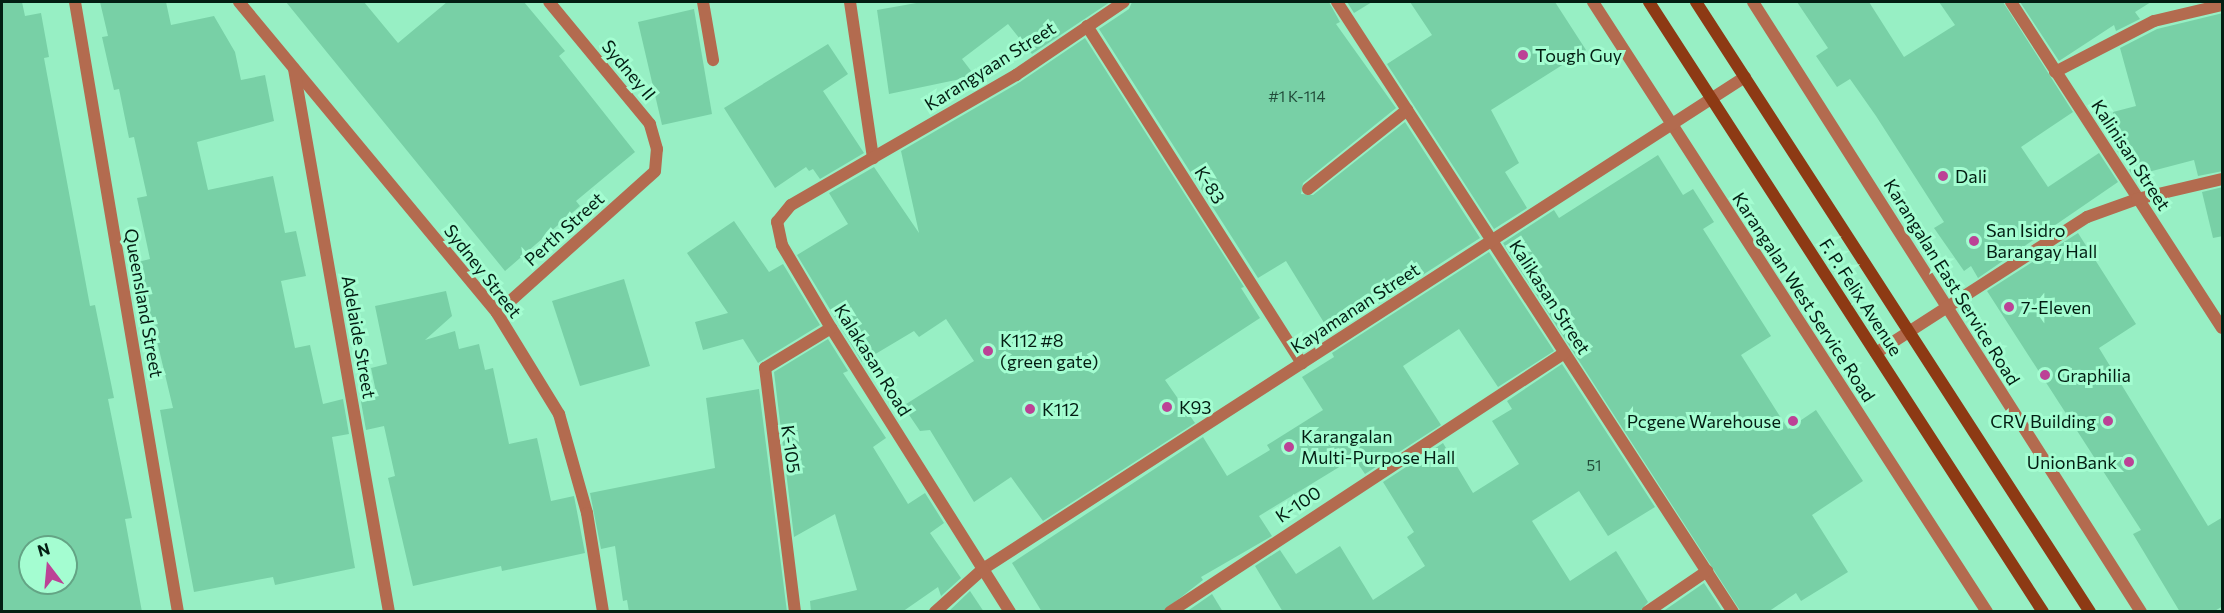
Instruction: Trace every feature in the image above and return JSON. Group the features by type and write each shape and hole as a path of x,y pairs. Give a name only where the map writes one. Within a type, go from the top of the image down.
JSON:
{"main road":[{"name":"F. P. Felix Avenue","path":"1649,2 2043,612"},
{"name":"F. P. Felix Avenue","path":"1696,2 2090,612"}],"street":[{"name":"Queensland Street","path":"75,2 178,612"},
{"name":"Sydney Street","path":"239,2 497,313 559,414 587,513 603,612"},
{"name":"Sydney II","path":"549,2 650,123 657,149 655,171"},
{"path":"703,2 713,60"},
{"path":"850,2 873,158"},
{"name":"Karangyaan Street","path":"873,158 1016,75 1124,2"},
{"name":"Kalikasan Street","path":"1337,2 1733,612"},
{"name":"Karangalan West Service Road","path":"1593,2 1987,612"},
{"name":"Karangalan East Service Road","path":"1753,2 2141,612"},
{"name":"Kalinisan Street","path":"2011,2 2223,328"},
{"path":"2055,72 2154,21 2223,5"},
{"name":"K-83","path":"1088,26 1302,363"},
{"name":"Adelaide Street","path":"294,68 389,612"},
{"name":"Kayamanan Street","path":"935,612 983,569 1745,77"},
{"path":"1308,189 1407,110"},
{"name":"Kalakasan Road","path":"873,158 791,205 777,222 782,245 831,328 1010,612"},
{"name":"Perth Street","path":"497,313 655,171"},
{"path":"1876,353 2087,217 2137,199 2223,179"},
{"name":"K-105","path":"795,612 765,368 831,328"},
{"name":"K-100","path":"1172,610 1565,353"},
{"path":"1647,612 1707,572"}],"building":[{"path":"2,2 22,2 25,16 41,13 49,57 44,58 90,306 95,305 114,398 108,399 132,518 125,519 142,612 2,612"},
{"path":"100,2 166,2 171,25 214,16 235,52 241,80 265,75 274,121 197,142 208,190 273,176 285,233 296,231 306,276 281,281 295,348 310,345 323,404 343,399 349,434 332,437 355,568 275,585 273,577 194,592 160,410 173,408 138,262 150,259 137,198 147,196 134,137 129,138 119,89 114,90 102,37 108,36"},
{"path":"286,2 364,2 398,43 447,2 524,2 565,51 559,56 635,152 576,201 580,206 505,271"},
{"path":"922,2 1110,2 1032,54 1008,24 962,59 975,76 889,94 877,10"},
{"path":"1132,2 1329,2 1340,22 1336,24 1396,108 1303,183 1301,194 1313,195 1405,122 1480,238 1331,334 1286,261 1258,278 1099,29 1129,9"},
{"path":"1347,2 1372,2 1354,13"},
{"path":"1410,2 1555,2 1586,50 1491,110 1519,163 1505,172 1527,208 1494,229 1387,64 1432,35"},
{"path":"1797,2 1869,2 1904,57 1955,25 1939,2 2003,2 2073,112 2021,147 2048,187 2099,153 2118,182 1978,278 1971,266 1964,271 1934,228 1944,222 1876,116 1850,79 1837,87 1816,56 1828,48"},
{"path":"2020,2 2151,2 2135,12 2140,19 2116,31 2114,25 2059,61"},
{"path":"694,9 712,114 662,125 638,22"},
{"path":"2223,13 2223,171 2198,176 2194,160 2133,176 2113,144 2120,140 2113,112 2136,106 2120,48 2157,29"},
{"path":"1085,38 1244,287 1241,288 1260,318 1165,380 1195,423 1043,521 1011,477 974,502 930,430 920,431 903,406 974,361 946,319 919,337 914,331 862,362 797,255 848,224 829,193 874,167 919,233 901,151 1020,82"},
{"path":"828,44 848,74 823,91 864,153 820,179 813,169 809,171 806,167 775,188 724,108"},
{"path":"1658,155 1683,195 1693,189 1714,222 1703,229 1771,336 1741,355 1788,429 1816,410 1863,481 1812,515 1848,572 1801,601 1796,593 1768,612 1741,612 1503,243 1554,210 1559,218"},
{"path":"2223,187 2223,236 2213,238 2202,192"},
{"path":"734,221 769,272 783,264 820,325 758,363 743,339 703,350 695,322 728,313 687,253"},
{"path":"2078,233 2136,324 2099,348 2208,526 2223,517 2223,606 2213,612 2180,612 2133,534 2141,530 1987,291"},
{"path":"1489,252 1554,351 1498,387 1459,329 1403,366 1441,425 1365,474 1354,458 1259,516 1272,536 1201,577 1203,580 1162,612 1042,612 1012,563 1203,437 1227,476 1270,450 1267,445 1323,410 1302,377 1334,357 1332,353"},
{"path":"624,279 650,366 580,386 552,301"},
{"path":"446,291 452,316 425,340 455,331 459,349 479,344 485,370 493,368 509,444 537,438 551,501 574,496 585,553 502,571 501,566 413,586 388,478 395,476 384,426 366,430 360,396 376,392 371,368 387,364 375,306"},
{"path":"828,339 848,371 843,373 886,438 873,447 908,504 925,493 944,523 930,533 961,578 941,596 938,587 902,612 811,612 810,601 857,590 835,514 794,537 774,372"},
{"path":"1562,364 1655,507 1608,536 1579,491 1532,521 1570,581 1616,551 1648,602 1639,612 1283,612 1255,566 1280,550 1296,574 1340,546 1373,600 1425,566 1407,537 1414,532 1383,482 1443,443 1473,493 1519,464 1492,421 1512,409 1507,401"},
{"path":"759,389 787,612 629,612 627,600 623,601 615,546 601,549 590,493 715,468 706,398"},
{"path":"1704,583 1723,612 1662,612"},
{"path":"970,591 984,612 948,612"},
{"path":"1212,594 1223,612 1186,612"}],"place":[{"name":"Tough Guy","path":"1523,55"},
{"name":"Dali","path":"1943,176"},
{"name":"San Isidro Barangay Hall","path":"1974,241"},
{"name":"7-Eleven","path":"2009,307"},
{"name":"K112 #8 (green gate)","path":"988,351"},
{"name":"Graphilia","path":"2045,375"},
{"name":"K93","path":"1167,407"},
{"name":"K112","path":"1030,409"},
{"name":"Pcgene Warehouse","path":"1793,421"},
{"name":"CRV Building","path":"2108,421"},
{"name":"Karangalan Multi-Purpose Hall","path":"1289,447"},
{"name":"UnionBank","path":"2129,462"}]}
